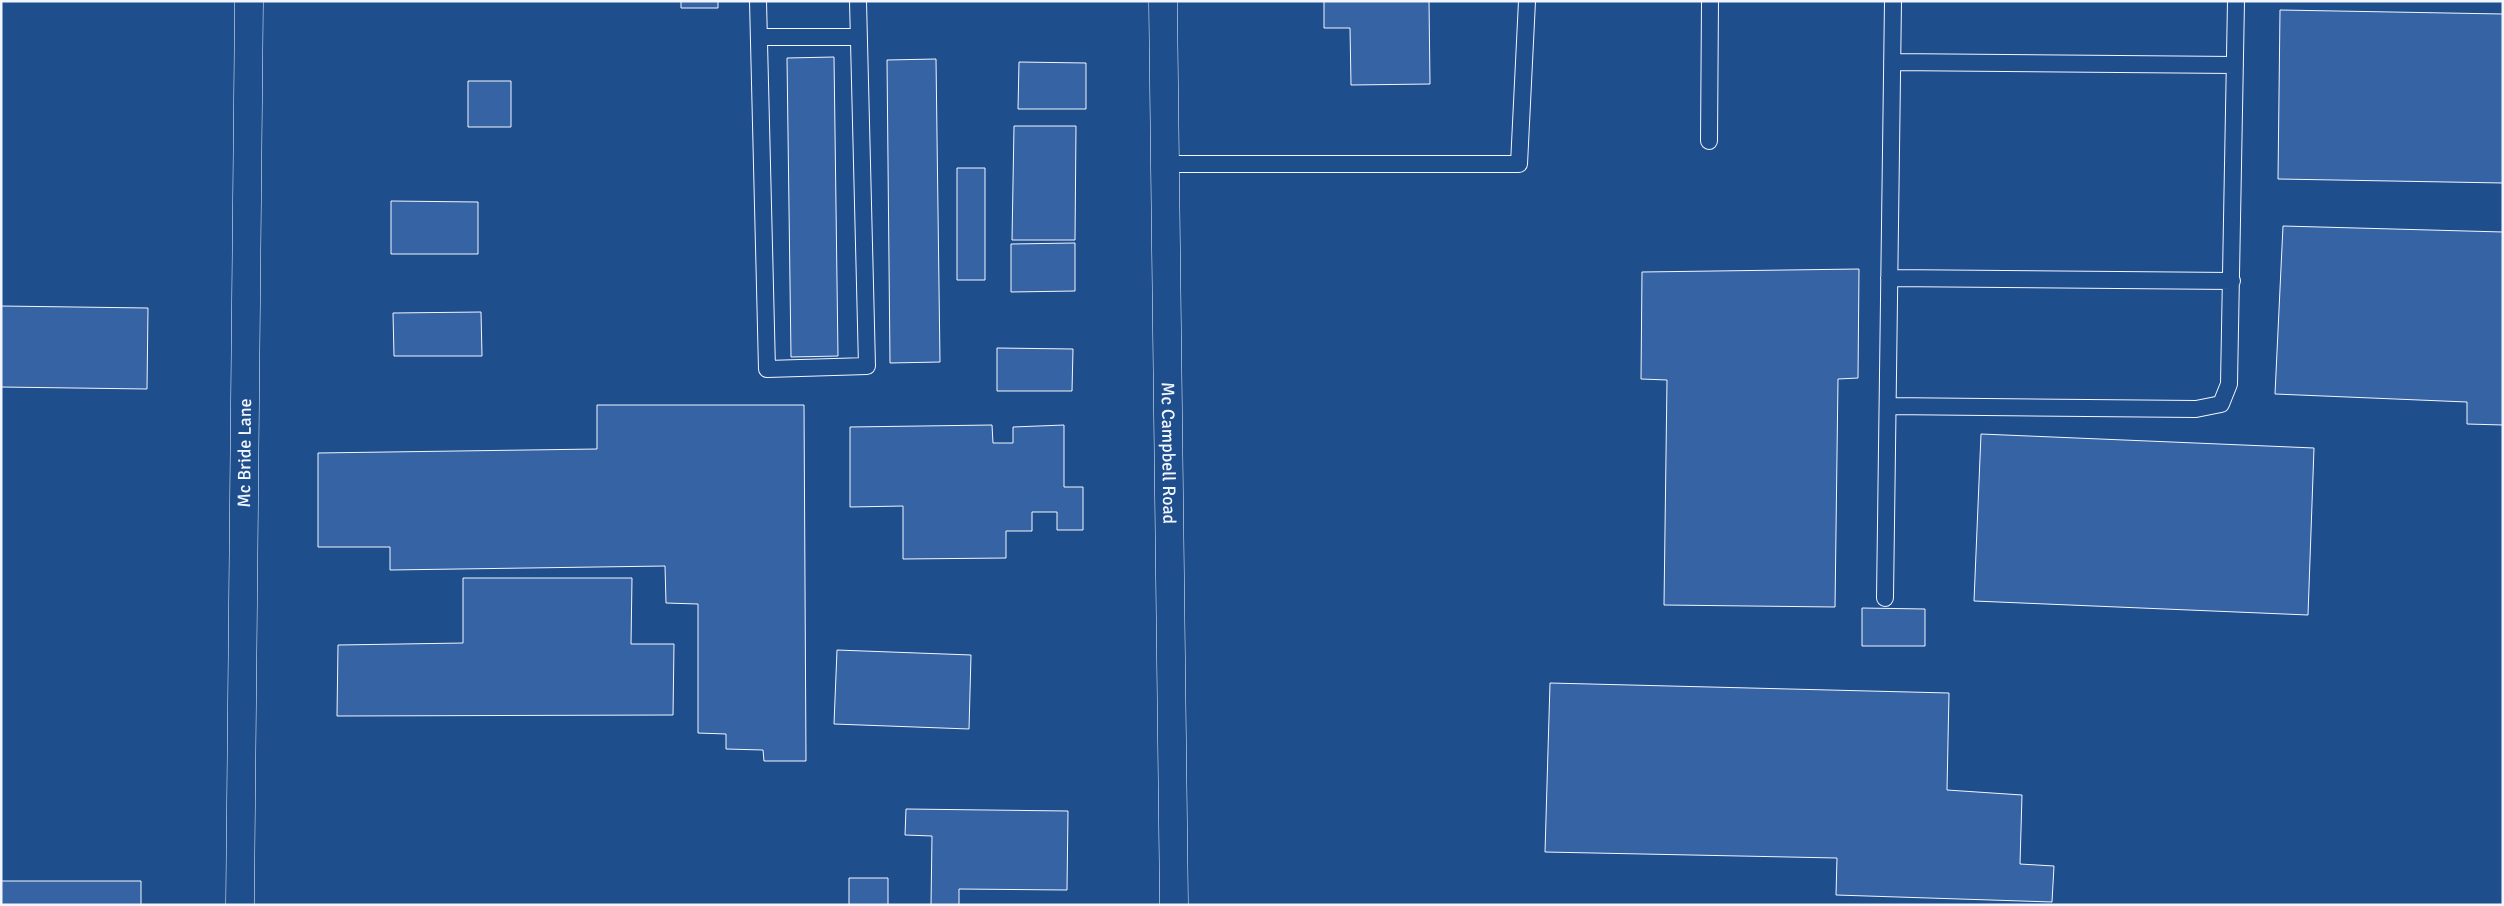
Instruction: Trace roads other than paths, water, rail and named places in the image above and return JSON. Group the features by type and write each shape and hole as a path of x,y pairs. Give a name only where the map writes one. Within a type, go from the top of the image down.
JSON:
{"street":[{"name":"Mc Bride Lane","path":"240,905 249,1"},
{"name":"Mc Campbell Road","path":"1163,1 1174,905"}],"lane":[{"path":"758,1 767,368 867,366 858,1"},
{"path":"1165,164 1519,164 1526,1"},
{"path":"1709,141 1710,1"},
{"path":"1885,598 1893,1"},
{"path":"1888,406 2196,409 2221,404 2229,384 2236,1"},
{"path":"759,37 859,37"},
{"path":"1892,62 2235,65"},
{"path":"1889,278 2232,282"}]}
